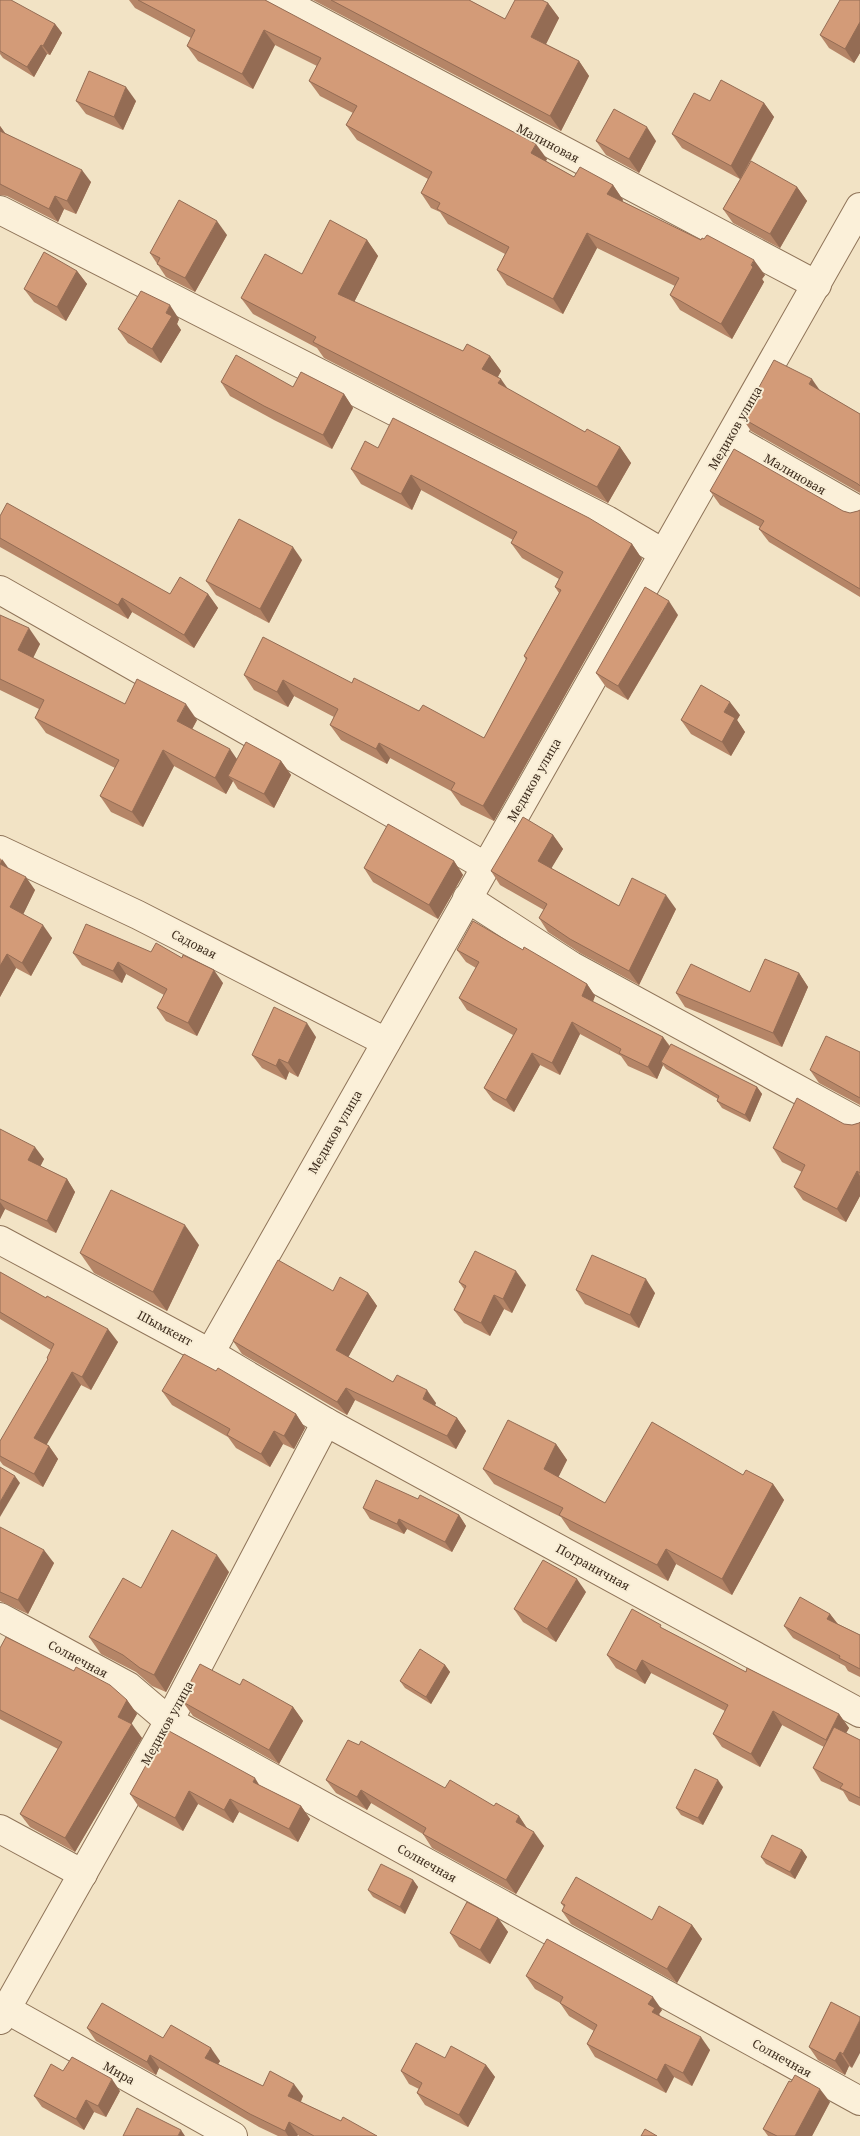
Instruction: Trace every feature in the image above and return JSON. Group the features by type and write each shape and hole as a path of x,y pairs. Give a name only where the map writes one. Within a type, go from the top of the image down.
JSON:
{"street":[{"name":"Малиновая","path":"280,0 817,285"},
{"name":"Медиков улица","path":"210,1353 662,553 860,207"},
{"path":"0,210 607,520 662,553"},
{"name":"Малиновая","path":"730,437 860,511"},
{"path":"0,590 485,866"},
{"name":"Садовая","path":"0,850 147,920 386,1042"},
{"path":"467,898 572,966 860,1123"},
{"name":"Шымкент","path":"0,1240 210,1353 326,1422"},
{"name":"Медиков улица","path":"3,2015 169,1721 326,1422"},
{"name":"Пограничная","path":"326,1422 860,1713"},
{"name":"Солнечная","path":"0,1617 128,1686 169,1721 860,2101"},
{"path":"0,1829 83,1874"},
{"name":"Мира","path":"3,2015 233,2136"}],"building":[{"path":"0,0 11,0 55,24 43,46 41,45 27,67 0,51"},
{"path":"138,0 265,0 536,144 531,153 574,177 580,167 613,185 607,194 701,240 707,235 754,260 751,265 753,267 721,324 670,295 679,278 587,233 553,299 497,270 509,247 437,209 440,203 421,193 432,172 346,125 357,106 309,81 321,58 264,30 242,74 187,46 195,30"},
{"path":"331,0 469,0 505,19 515,0 542,0 548,3 531,37 579,61 550,116"},
{"path":"840,0 860,0 860,22 845,49 820,35"},
{"path":"89,71 126,87 114,117 76,101"},
{"path":"721,80 764,103 731,166 672,134 694,93 710,101"},
{"path":"614,109 647,127 629,159 596,141"},
{"path":"0,131 82,170 67,201 55,196 49,209 0,184"},
{"path":"751,161 797,187 770,234 723,209"},
{"path":"179,200 217,221 185,278 157,264 160,258 150,253"},
{"path":"330,220 367,240 338,294 463,351 467,344 490,356 482,369 501,379 498,383 585,432 587,429 620,447 597,487 313,342 316,337 241,298 265,254 302,274"},
{"path":"44,252 77,271 57,307 24,289"},
{"path":"141,291 170,305 166,313 172,316 152,349 118,329"},
{"path":"236,355 293,387 301,372 344,394 323,435 221,382"},
{"path":"774,360 812,379 809,384 860,414 860,486 742,418"},
{"path":"393,418 589,518 632,544 483,806 451,790 455,783 379,743 376,749 330,725 338,709 283,680 277,692 244,675 263,637 352,683 354,678 419,711 423,705 484,738 527,658 524,656 561,590 555,587 563,572 511,543 517,532 411,475 401,494 351,469 365,441 378,448"},
{"path":"734,449 843,511 850,513 860,510 860,589 759,529 764,521 710,491"},
{"path":"7,503 170,594 180,577 208,594 184,635 122,598 118,605 0,538 0,516"},
{"path":"239,519 293,547 260,609 206,581"},
{"path":"645,587 669,601 618,686 596,673"},
{"path":"0,615 29,628 18,650 125,704 137,679 186,704 177,721 230,749 215,778 163,750 132,812 100,796 119,760 35,718 44,700 0,679"},
{"path":"701,685 730,702 724,712 735,718 722,742 681,720"},
{"path":"246,742 281,761 264,794 228,776"},
{"path":"523,817 553,835 538,861 619,906 632,878 666,895 629,971 570,939 539,918 547,904 491,871"},
{"path":"388,824 454,861 429,905 364,868"},
{"path":"0,864 26,877 10,907 43,925 22,963 7,954 0,966"},
{"path":"473,921 523,950 524,947 587,984 582,996 663,1037 648,1067 619,1053 621,1049 572,1022 552,1063 532,1053 506,1100 484,1088 517,1029 459,998 479,962 457,950"},
{"path":"86,924 151,952 156,943 182,958 183,955 214,970 188,1023 157,1008 167,989 118,962 113,971 73,953"},
{"path":"765,959 799,973 773,1033 676,993 691,964 750,992"},
{"path":"274,1007 307,1023 288,1063 279,1059 276,1066 252,1055"},
{"path":"826,1036 860,1052 860,1098 810,1070"},
{"path":"671,1044 757,1087 745,1115 717,1101 719,1096 661,1062"},
{"path":"797,1098 844,1124 852,1125 860,1122 860,1173 857,1171 837,1209 794,1187 805,1165 773,1148"},
{"path":"0,1129 35,1147 28,1160 67,1179 47,1221 0,1199"},
{"path":"111,1190 185,1225 153,1292 80,1253"},
{"path":"475,1251 516,1271 503,1299 494,1295 481,1323 454,1310 466,1286 459,1282"},
{"path":"592,1255 646,1279 630,1315 576,1290"},
{"path":"278,1260 333,1291 340,1277 368,1293 336,1350 393,1382 397,1375 427,1390 423,1399 457,1418 447,1436 346,1388 337,1402 233,1341"},
{"path":"0,1272 46,1298 47,1296 108,1329 82,1377 72,1372 34,1438 49,1446 34,1474 0,1456 0,1441 48,1359 54,1344 0,1312"},
{"path":"184,1354 216,1371 218,1368 296,1414 284,1436 274,1431 261,1454 227,1435 230,1429 162,1391"},
{"path":"508,1420 556,1444 544,1469 605,1503 652,1422 743,1475 746,1470 773,1484 722,1579 666,1549 657,1565 559,1515 563,1508 483,1469"},
{"path":"0,1467 15,1476 0,1502"},
{"path":"376,1480 418,1499 420,1495 459,1515 445,1542 399,1519 397,1524 363,1508"},
{"path":"0,1527 44,1550 18,1600 0,1592"},
{"path":"172,1530 217,1555 154,1675 140,1668 123,1655 89,1637 123,1578 141,1588"},
{"path":"543,1560 577,1579 547,1629 514,1609"},
{"path":"800,1597 830,1614 827,1619 860,1635 860,1669 784,1626"},
{"path":"632,1609 661,1625 660,1627 746,1672 747,1668 839,1714 826,1740 773,1711 751,1754 713,1734 728,1705 642,1660 636,1671 607,1655"},
{"path":"6,1637 74,1671 76,1667 110,1685 127,1700 118,1717 132,1724 65,1838 20,1814 62,1742 0,1710 0,1648"},
{"path":"420,1649 445,1665 426,1697 400,1681"},
{"path":"200,1664 240,1685 243,1679 293,1707 269,1750 183,1702 187,1696 184,1694"},
{"path":"834,1727 860,1740 860,1798 840,1788 843,1784 813,1768"},
{"path":"169,1731 255,1778 253,1782 301,1806 289,1829 230,1799 224,1810 189,1791 175,1818 130,1794 160,1740 163,1741"},
{"path":"348,1740 359,1745 361,1741 445,1788 450,1780 494,1806 496,1803 519,1816 516,1822 534,1832 506,1880 423,1834 426,1828 361,1790 357,1797 326,1780"},
{"path":"695,1769 718,1780 698,1818 676,1808"},
{"path":"772,1835 802,1850 790,1872 761,1857"},
{"path":"381,1864 413,1880 400,1907 368,1890"},
{"path":"576,1877 652,1920 659,1906 692,1925 667,1969 562,1911 565,1905 561,1903"},
{"path":"467,1902 498,1918 480,1950 450,1933"},
{"path":"547,1939 653,1997 648,2004 655,2008 652,2012 701,2037 683,2073 665,2064 657,2080 587,2044 597,2025 560,2003 563,1997 526,1976"},
{"path":"831,2002 860,2017 843,2054 840,2052 835,2061 809,2047"},
{"path":"102,2003 163,2038 171,2025 211,2048 205,2058 263,2086 270,2071 294,2084 288,2096 341,2121 343,2117 377,2136 314,2136 289,2122 285,2131 250,2114 150,2055 147,2062 87,2028"},
{"path":"416,2043 445,2058 451,2046 486,2065 459,2115 417,2093 422,2083 401,2071"},
{"path":"72,2057 112,2079 98,2106 86,2100 76,2119 34,2096 51,2064 63,2071"},
{"path":"795,2075 820,2089 795,2136 777,2136 763,2129 789,2081 791,2082"},
{"path":"137,2108 181,2130 178,2136 123,2136"},
{"path":"645,2129 657,2136 641,2136"}]}
